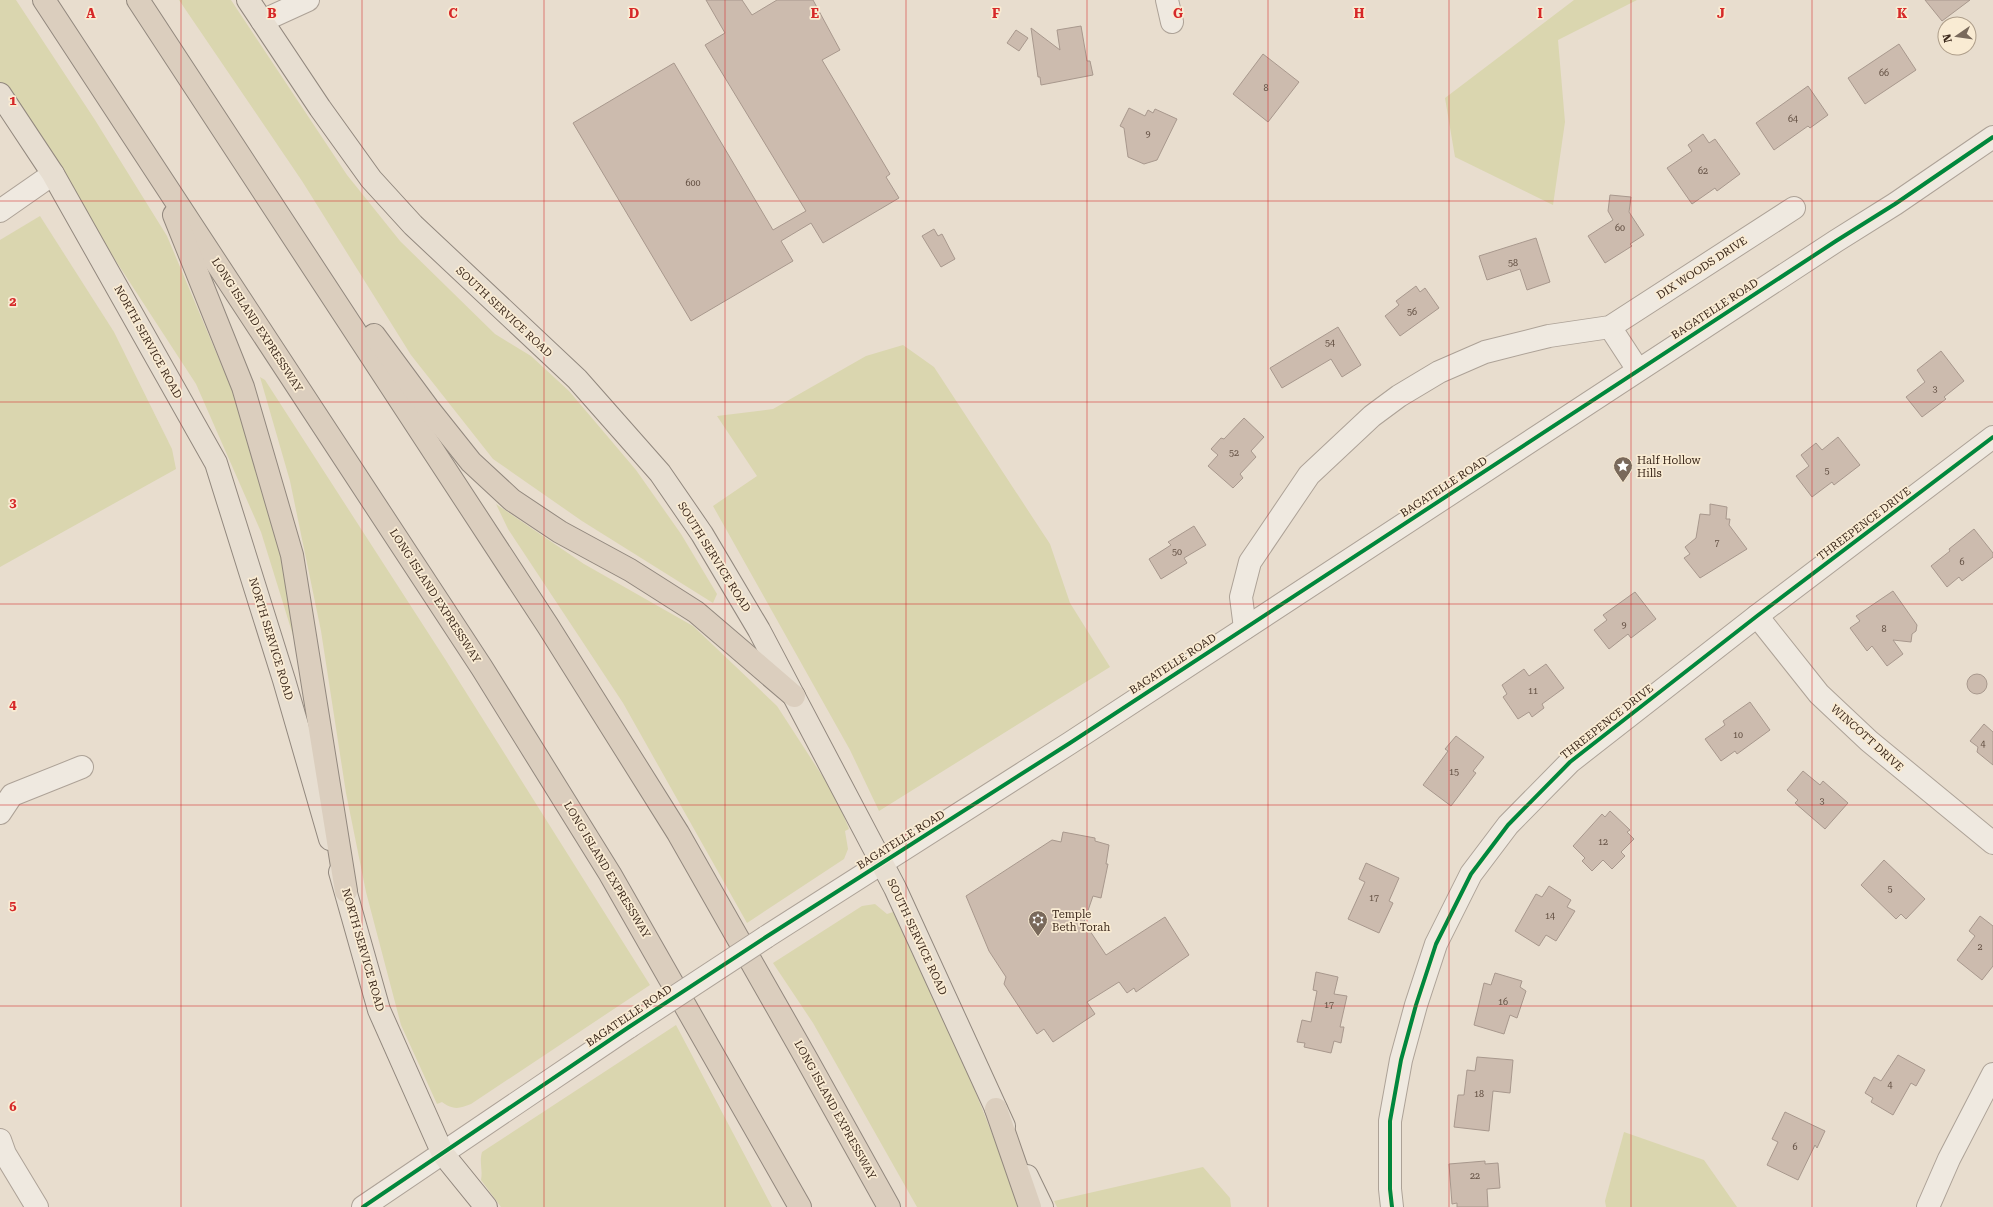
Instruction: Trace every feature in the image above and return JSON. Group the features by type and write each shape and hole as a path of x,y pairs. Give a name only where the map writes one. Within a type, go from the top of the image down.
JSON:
{"highway":[{"name":"LONG ISLAND EXPRESSWAY","path":"44,0 482,668 610,874 800,1207"},
{"name":"LONG ISLAND EXPRESSWAY","path":"138,0 544,619 678,833 889,1207"},
{"path":"219,123 428,408 471,462 512,500 560,532 630,570 696,612 794,696"},
{"path":"153,166 243,387 292,554 346,891"},
{"path":"996,1109 1030,1207"}],"main road":[{"name":"SOUTH SERVICE ROAD","path":"248,0 320,108 371,179 424,236 577,379 660,473 702,534 759,630 882,862 1042,1207"},
{"name":"NORTH SERVICE ROAD","path":"0,94 53,174 216,462 284,680 346,891 379,1010 443,1154 486,1207"}],"street":[{"path":"262,21 308,0"},
{"path":"1167,0 1172,22"},
{"name":"BAGATELLE ROAD","path":"363,1207 629,1027 766,937 1070,743 1836,240 1895,204 1993,137"},
{"path":"0,210 53,174"},
{"name":"DIX WOODS DRIVE","path":"1245,628 1241,597 1250,562 1309,475 1372,416 1400,396 1439,372 1485,352 1549,336 1610,327 1794,208"},
{"path":"1610,327 1638,370"},
{"name":"THREEPENCE DRIVE","path":"1392,1207 1390,1189 1390,1121 1401,1060 1416,1005 1436,944 1471,874 1508,824 1570,762 1757,616 1993,437"},
{"name":"WINCOTT DRIVE","path":"1757,616 1819,694 1869,741 1993,843"},
{"path":"0,813 12,795 82,767"},
{"path":"1928,1207 1949,1159 1993,1074"},
{"path":"0,1140 6,1154 37,1207"}],"shaded area":[{"path":"0,0 16,0 95,120 167,236 253,440 292,595 300,658 261,532 196,384 0,83"},
{"path":"179,0 231,0 347,175 400,241 495,334 531,356 569,391 636,470 681,534 717,594 713,603 582,521 493,459 411,355 302,181"},
{"path":"1574,0 1637,0 1558,40 1565,122 1553,205 1455,157 1445,98"},
{"path":"40,216 114,332 172,449 176,469 0,567 0,240"},
{"path":"903,345 934,367 1050,544 1070,603 1110,667 879,811 850,750 713,506 757,476 717,416 773,409 866,356"},
{"path":"260,377 265,380 445,659 650,985 471,1104 463,1107 456,1108 442,1102 437,1104 401,1025 366,892 346,793 321,631 290,481"},
{"path":"496,504 584,564 693,626 777,706 836,797 849,829 845,831 848,849 844,859 747,923 623,703 508,529"},
{"path":"875,904 887,914 893,912 964,1063 1021,1207 917,1207 813,1023 773,963 862,906"},
{"path":"676,1025 772,1207 501,1207 481,1180 482,1152"},
{"path":"1624,1132 1704,1160 1737,1207 1606,1207 1605,1201"},
{"path":"1203,1167 1230,1198 1231,1207 1057,1207 1054,1201"}],"building":[{"path":"706,0 742,0 752,15 777,0 813,0 840,50 822,60 890,174 886,177 899,198 823,243 811,223 781,241 793,261 691,321 573,123 674,63 773,230 806,211 705,45 725,33"},
{"path":"1925,0 1970,0 1949,16 1938,16"},
{"path":"1081,26 1087,61 1090,61 1093,75 1041,85 1040,77 1038,77 1031,28 1060,50 1057,30"},
{"path":"1016,30 1028,38 1019,51 1007,43"},
{"path":"1899,44 1916,70 1865,104 1848,78"},
{"path":"1263,54 1299,82 1268,122 1233,94"},
{"path":"1808,86 1828,115 1810,128 1808,126 1774,150 1756,123"},
{"path":"1129,108 1145,116 1148,110 1153,113 1155,109 1177,119 1157,160 1144,164 1128,157 1124,128 1120,126"},
{"path":"1703,134 1709,143 1715,139 1740,174 1717,191 1715,188 1692,204 1667,168 1692,151 1688,145"},
{"path":"1610,195 1631,197 1629,212 1644,235 1630,244 1632,246 1605,263 1588,236 1613,220 1608,211"},
{"path":"934,229 938,236 942,234 955,259 941,267 922,236"},
{"path":"1536,238 1550,282 1527,290 1520,269 1487,280 1479,256"},
{"path":"1416,286 1420,292 1425,288 1439,308 1400,336 1385,316 1399,305 1396,301"},
{"path":"1338,327 1361,365 1342,377 1331,359 1282,388 1270,368"},
{"path":"1941,351 1964,381 1944,397 1946,399 1922,417 1906,397 1925,382 1917,370"},
{"path":"1244,418 1264,437 1251,451 1256,457 1240,474 1243,478 1233,488 1208,466 1218,455 1211,449 1221,438 1224,439"},
{"path":"1838,437 1860,465 1834,485 1832,482 1812,497 1796,476 1809,466 1801,455 1816,443 1822,450"},
{"path":"1710,504 1727,507 1726,519 1730,519 1729,525 1747,549 1700,578 1684,558 1690,554 1685,547 1696,538 1700,514 1710,515"},
{"path":"1194,526 1206,545 1184,558 1187,563 1161,579 1149,559 1171,545 1168,542"},
{"path":"1974,529 1993,553 1993,557 1962,581 1959,577 1947,587 1931,566"},
{"path":"1893,591 1917,625 1916,631 1912,634 1911,642 1893,640 1903,654 1887,666 1872,646 1867,651 1850,628 1860,621 1856,616"},
{"path":"1635,592 1656,619 1631,638 1628,634 1609,649 1594,630 1607,620 1603,615"},
{"path":"1546,664 1564,688 1542,704 1544,708 1532,717 1529,712 1518,719 1503,697 1507,694 1502,685 1524,669 1529,676"},
{"path":"1977,674 1984,677 1987,684 1984,691 1977,694 1970,691 1967,684 1970,677"},
{"path":"1750,702 1770,730 1737,754 1735,751 1721,761 1705,739 1725,725 1723,721"},
{"path":"1984,724 1993,732 1993,765 1977,752 1978,747 1970,741"},
{"path":"1456,736 1484,757 1473,771 1476,773 1451,806 1423,785 1448,751 1445,749"},
{"path":"1803,771 1820,785 1823,781 1848,803 1825,829 1795,803 1798,800 1787,790"},
{"path":"1610,811 1630,830 1627,832 1634,839 1621,852 1625,856 1612,869 1603,860 1592,871 1582,861 1585,858 1573,846 1602,814 1605,817"},
{"name":"Temple Beth Torah","path":"1063,832 1095,838 1095,841 1109,845 1106,864 1108,864 1101,898 1093,896 1084,922 1106,955 1165,917 1189,955 1136,992 1134,988 1127,993 1119,982 1087,1002 1095,1014 1053,1042 1044,1029 1037,1034 1004,984 1006,977 989,951 966,896 1052,840 1061,842"},
{"path":"1884,860 1925,899 1906,919 1901,914 1896,919 1861,885"},
{"path":"1366,863 1399,878 1389,901 1393,903 1379,933 1348,919 1365,882 1359,879"},
{"path":"1549,886 1571,900 1567,907 1575,911 1556,941 1546,935 1539,946 1515,931 1536,894 1542,897"},
{"path":"1980,916 1993,926 1993,966 1982,980 1957,960 1975,936 1969,931"},
{"path":"1316,972 1338,977 1334,994 1347,996 1340,1027 1344,1027 1341,1043 1334,1041 1331,1053 1304,1047 1305,1043 1297,1042 1302,1020 1311,1022 1317,991 1313,990"},
{"path":"1495,973 1522,981 1520,987 1526,991 1517,1018 1510,1015 1504,1034 1474,1025 1484,983 1491,985"},
{"path":"1898,1055 1925,1070 1916,1086 1911,1083 1893,1115 1871,1102 1873,1098 1865,1093 1874,1077 1881,1081"},
{"path":"1477,1057 1513,1060 1510,1093 1493,1091 1489,1131 1454,1127 1458,1095 1464,1095 1467,1070 1475,1071"},
{"path":"1785,1112 1825,1131 1817,1148 1815,1145 1798,1180 1767,1165 1778,1142 1772,1139"},
{"path":"1485,1161 1485,1164 1498,1163 1500,1188 1487,1189 1488,1207 1457,1207 1457,1203 1452,1204 1449,1164"}],"cycle path":[{"path":"363,1207 629,1027 766,937 1070,743 1836,241 1895,204 1993,137"},
{"path":"1392,1207 1390,1189 1390,1121 1401,1060 1416,1005 1436,944 1471,874 1508,825 1570,762 1757,616 1993,437"}],"place":[{"name":"Half Hollow Hills","path":"1623,483"},
{"name":"Temple Beth Torah","path":"1038,937"}]}
